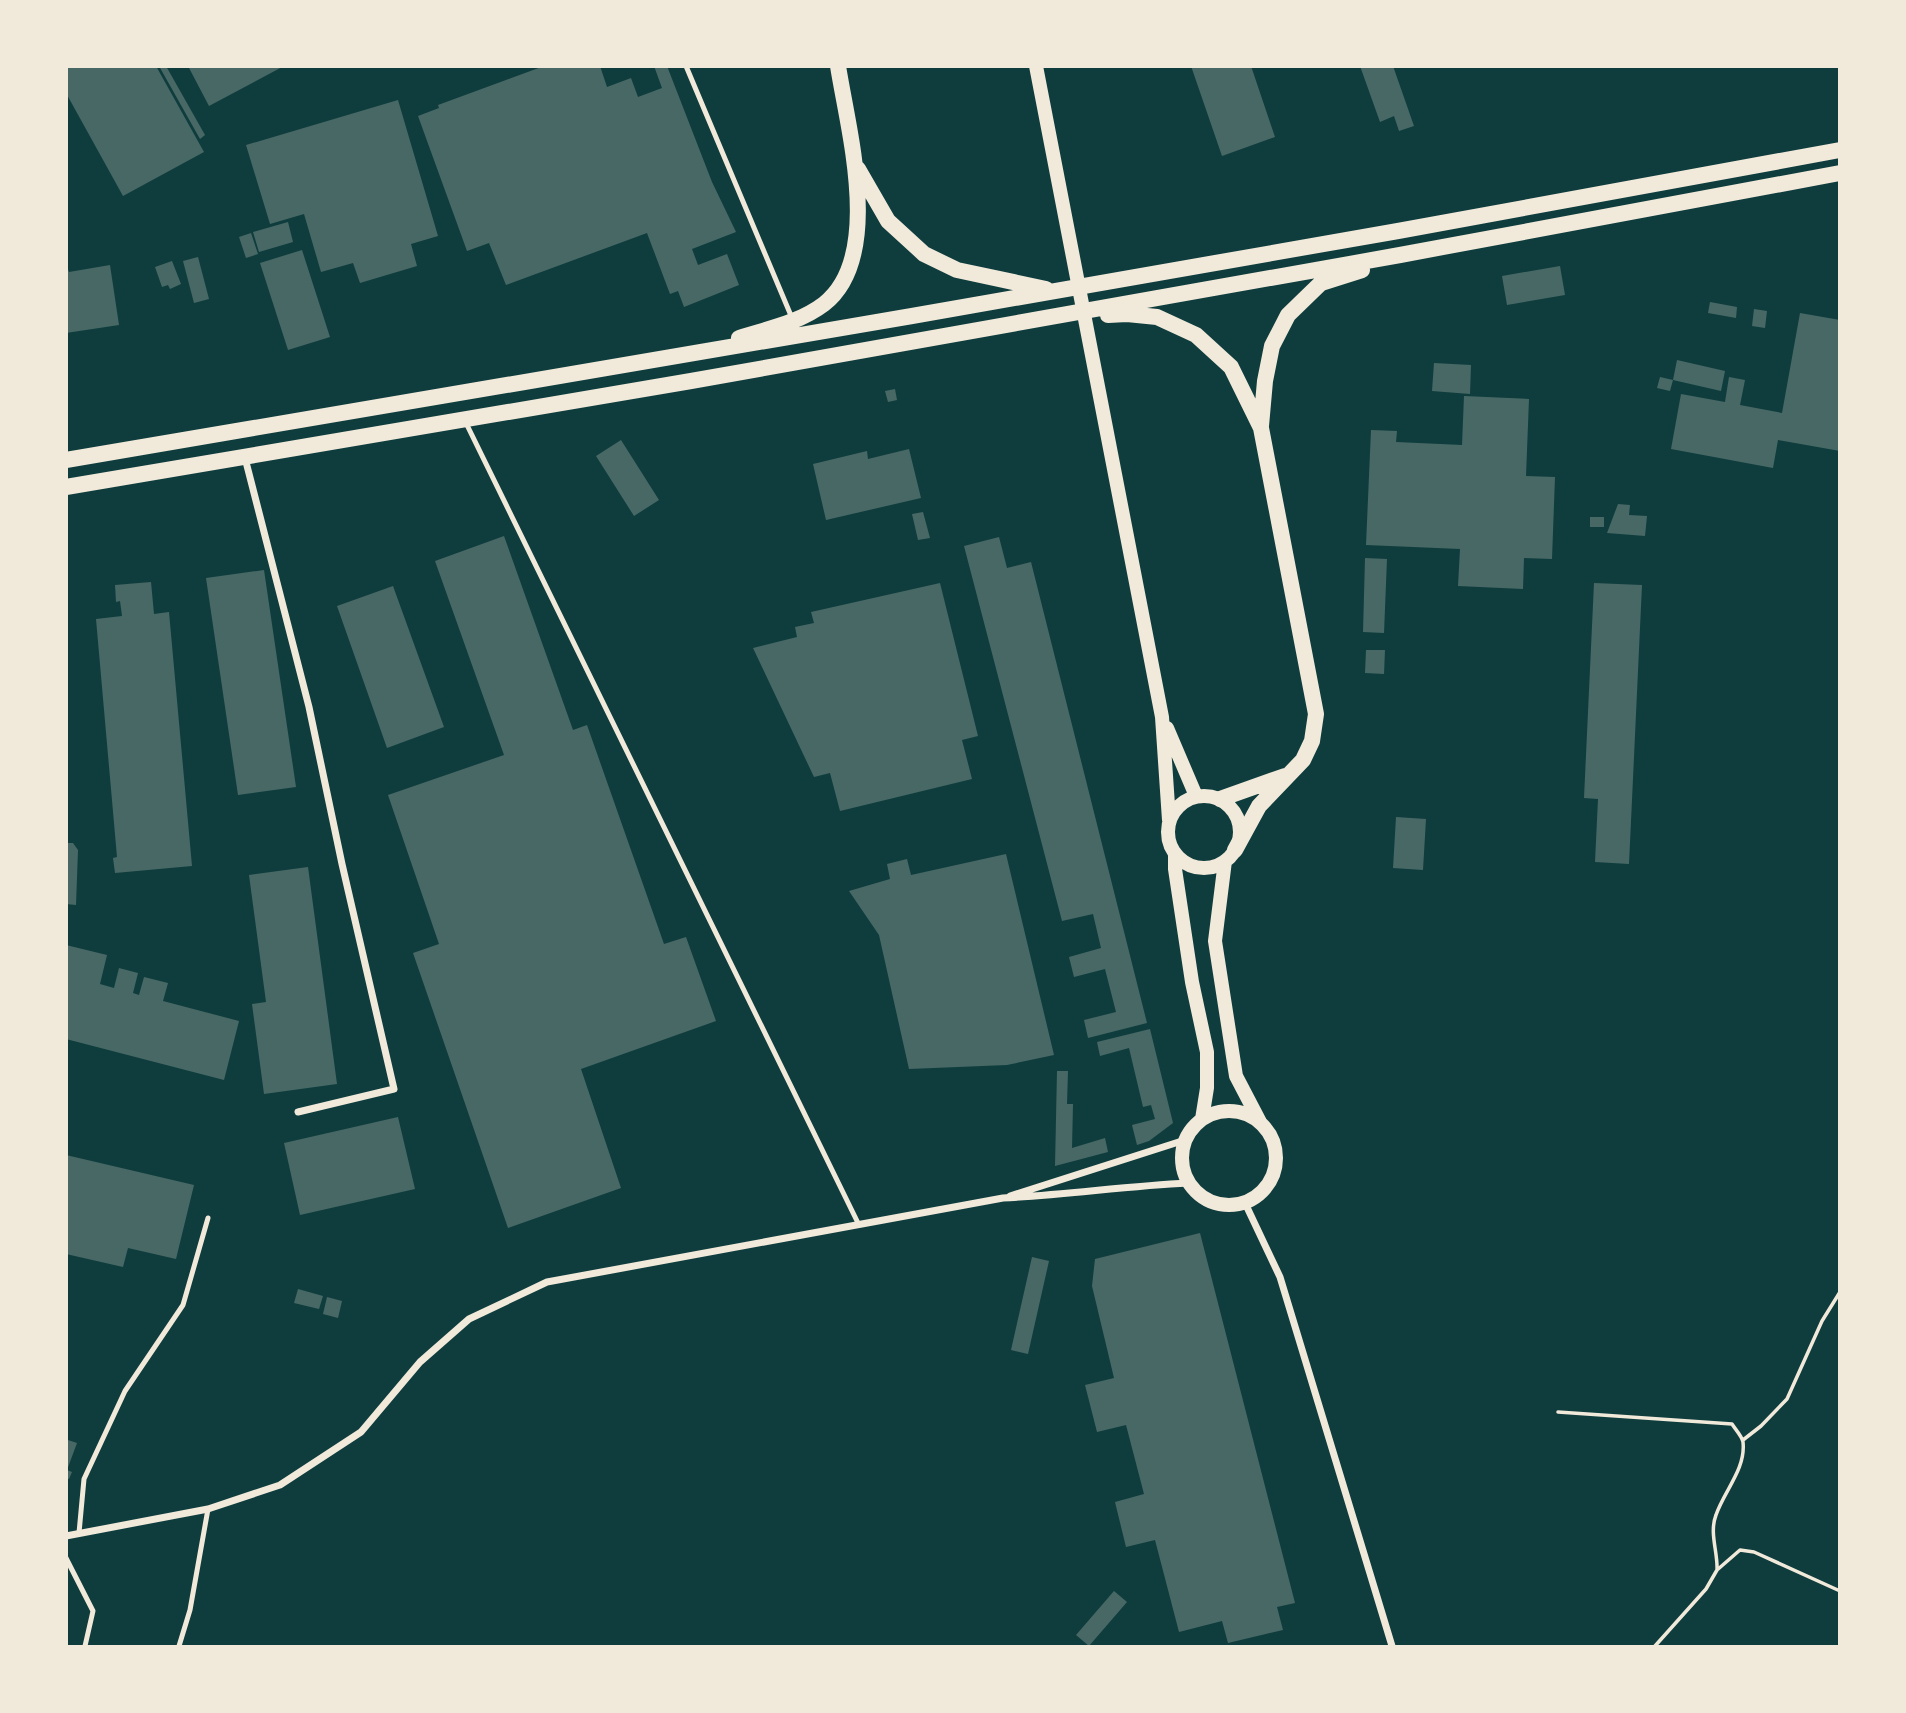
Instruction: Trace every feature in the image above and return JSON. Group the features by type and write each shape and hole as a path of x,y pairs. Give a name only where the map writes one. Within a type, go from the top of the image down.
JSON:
{"main road":[{"path":"681,356 794,321 813,311 831,298 850,264 859,217 855,163 838,66"},
{"path":"1036,66 1070,236 1095,376 1162,717 1169,843 1183,862 1197,867 1216,866 1230,856 1259,806 1303,760 1312,741 1316,715 1261,428 1231,367 1196,335 1157,317 1127,314 1039,319"},
{"path":"66,460 1055,291 1839,150"},
{"path":"855,163 888,221 924,254 957,270 1055,291"},
{"path":"66,486 245,458 1039,319 1839,173"},
{"path":"1261,428 1265,381 1272,346 1288,315 1321,283 1400,255"},
{"path":"1162,717 1196,796"},
{"path":"1220,799 1287,775"},
{"path":"1169,820 1175,809 1196,796 1220,799 1230,806 1237,816 1239,839 1230,856 1215,941 1236,1076 1261,1124 1271,1136 1276,1152 1275,1168 1269,1183 1259,1195 1245,1203 1229,1206 1213,1203 1199,1195 1188,1183 1181,1162 1189,1132 1202,1119 1217,1112 1232,1111 1248,1115 1261,1124"},
{"path":"1175,853 1192,982 1207,1052 1207,1088 1202,1119"}],"street":[{"path":"245,458 309,707 394,1089 298,1112"},
{"path":"1003,1198 1185,1140"},
{"path":"66,1536 208,1509 280,1485 361,1432 420,1362 469,1319 547,1282 1003,1198 1057,1195 1136,1185 1188,1183"},
{"path":"1245,1203 1280,1277 1392,1647"}],"lane":[{"path":"685,66 794,321"},
{"path":"465,420 859,1224"},
{"path":"79,1533 85,1479 125,1391 183,1305 208,1218"},
{"path":"179,1647 190,1610 208,1509"},
{"path":"66,1558 93,1611 85,1647"}],"path":[{"path":"1717,1570 1713,1537 1715,1516 1732,1484 1741,1458 1743,1440 1787,1399 1822,1321 1839,1292"},
{"path":"1558,1412 1732,1424 1743,1440"},
{"path":"1655,1647 1706,1589 1717,1570 1740,1550 1754,1552 1839,1591"}],"building":[{"path":"66,66 156,66 204,152 123,196 66,93"},
{"path":"159,66 166,66 205,135 200,139"},
{"path":"188,66 284,66 209,106"},
{"path":"544,66 600,66 607,87 631,78 638,97 662,88 654,66 667,66 712,182 736,232 692,249 698,265 727,254 739,285 684,307 678,291 670,294 647,233 506,285 489,243 467,251 418,116 439,108 438,105"},
{"path":"1191,66 1251,66 1275,137 1222,156"},
{"path":"1360,66 1393,66 1414,126 1399,131 1394,116 1380,122"},
{"path":"398,100 438,236 411,244 417,266 360,283 353,263 321,272 304,214 270,224 246,145"},
{"path":"288,222 293,242 259,252 253,232"},
{"path":"251,233 258,254 246,258 239,237"},
{"path":"302,250 330,337 288,350 260,263"},
{"path":"198,257 209,299 194,303 183,261"},
{"path":"172,261 181,284 170,289 168,285 162,287 155,267"},
{"path":"66,264 69,272 110,265 119,325 66,333"},
{"path":"1560,266 1565,295 1507,305 1502,276"},
{"path":"1710,302 1737,307 1736,318 1708,313"},
{"path":"1754,309 1767,311 1765,328 1752,326"},
{"path":"1800,313 1840,320 1840,451 1778,440 1773,468 1671,449 1681,394 1725,402 1729,377 1745,380 1740,405 1782,413"},
{"path":"1677,360 1725,371 1721,391 1673,380"},
{"path":"1434,363 1471,365 1470,394 1432,391"},
{"path":"1660,377 1673,380 1670,391 1657,388"},
{"path":"895,389 897,400 888,402 885,391"},
{"path":"1464,396 1529,399 1526,476 1555,477 1552,559 1524,558 1523,589 1458,586 1460,549 1366,545 1371,430 1397,431 1396,442 1462,445"},
{"path":"621,440 659,500 634,516 596,456"},
{"path":"909,449 921,498 826,520 813,464 867,451 868,459"},
{"path":"1618,504 1630,505 1629,515 1647,516 1645,536 1607,533"},
{"path":"923,512 930,538 918,540 912,514"},
{"path":"1590,517 1604,517 1604,527 1590,527"},
{"path":"504,536 573,730 587,725 664,944 686,937 716,1021 581,1069 621,1188 508,1228 413,953 439,944 388,795 504,755 435,561"},
{"path":"999,537 1007,568 1031,562 1147,1023 1088,1038 1084,1020 1116,1012 1105,969 1074,977 1069,957 1101,948 1093,914 1062,921 964,546"},
{"path":"1365,558 1387,559 1384,633 1363,632"},
{"path":"264,570 296,787 238,795 206,578"},
{"path":"151,582 154,614 169,612 192,866 115,873 113,858 117,857 96,619 122,616 120,601 116,602 115,585"},
{"path":"940,583 978,736 962,740 972,779 840,811 830,773 814,777 753,648 797,637 795,627 814,623 811,612"},
{"path":"1594,583 1642,585 1629,864 1595,862 1598,799 1584,798"},
{"path":"393,586 444,727 387,748 337,606"},
{"path":"1366,650 1385,650 1384,674 1365,673"},
{"path":"1396,817 1426,819 1423,870 1393,868"},
{"path":"66,843 73,843 78,850 76,905 66,904"},
{"path":"1006,854 1054,1055 1007,1065 909,1069 879,935 849,891 890,879 887,864 907,859 911,875"},
{"path":"308,867 337,1084 264,1094 252,1004 266,1002 249,875"},
{"path":"66,945 107,955 100,984 114,988 119,968 138,973 133,993 139,995 144,977 168,983 163,1001 239,1021 224,1080 66,1039"},
{"path":"1150,1029 1173,1123 1149,1141 1137,1145 1132,1125 1155,1119 1151,1105 1143,1107 1129,1048 1100,1056 1097,1042"},
{"path":"1057,1071 1068,1071 1067,1104 1073,1104 1072,1148 1105,1138 1108,1152 1055,1166"},
{"path":"398,1117 415,1189 300,1215 284,1143"},
{"path":"66,1155 194,1185 176,1259 128,1248 123,1267 66,1254"},
{"path":"1200,1233 1295,1603 1277,1607 1283,1630 1228,1643 1222,1621 1179,1632 1155,1540 1126,1547 1115,1502 1144,1494 1126,1425 1097,1432 1085,1385 1114,1378 1092,1286 1095,1259"},
{"path":"1032,1257 1049,1261 1028,1354 1011,1350"},
{"path":"298,1289 323,1296 319,1309 294,1303"},
{"path":"327,1297 342,1301 338,1318 323,1314"},
{"path":"68,1440 77,1443 67,1470 72,1472 69,1479 66,1478"},
{"path":"1114,1591 1127,1602 1089,1646 1076,1635"}]}
